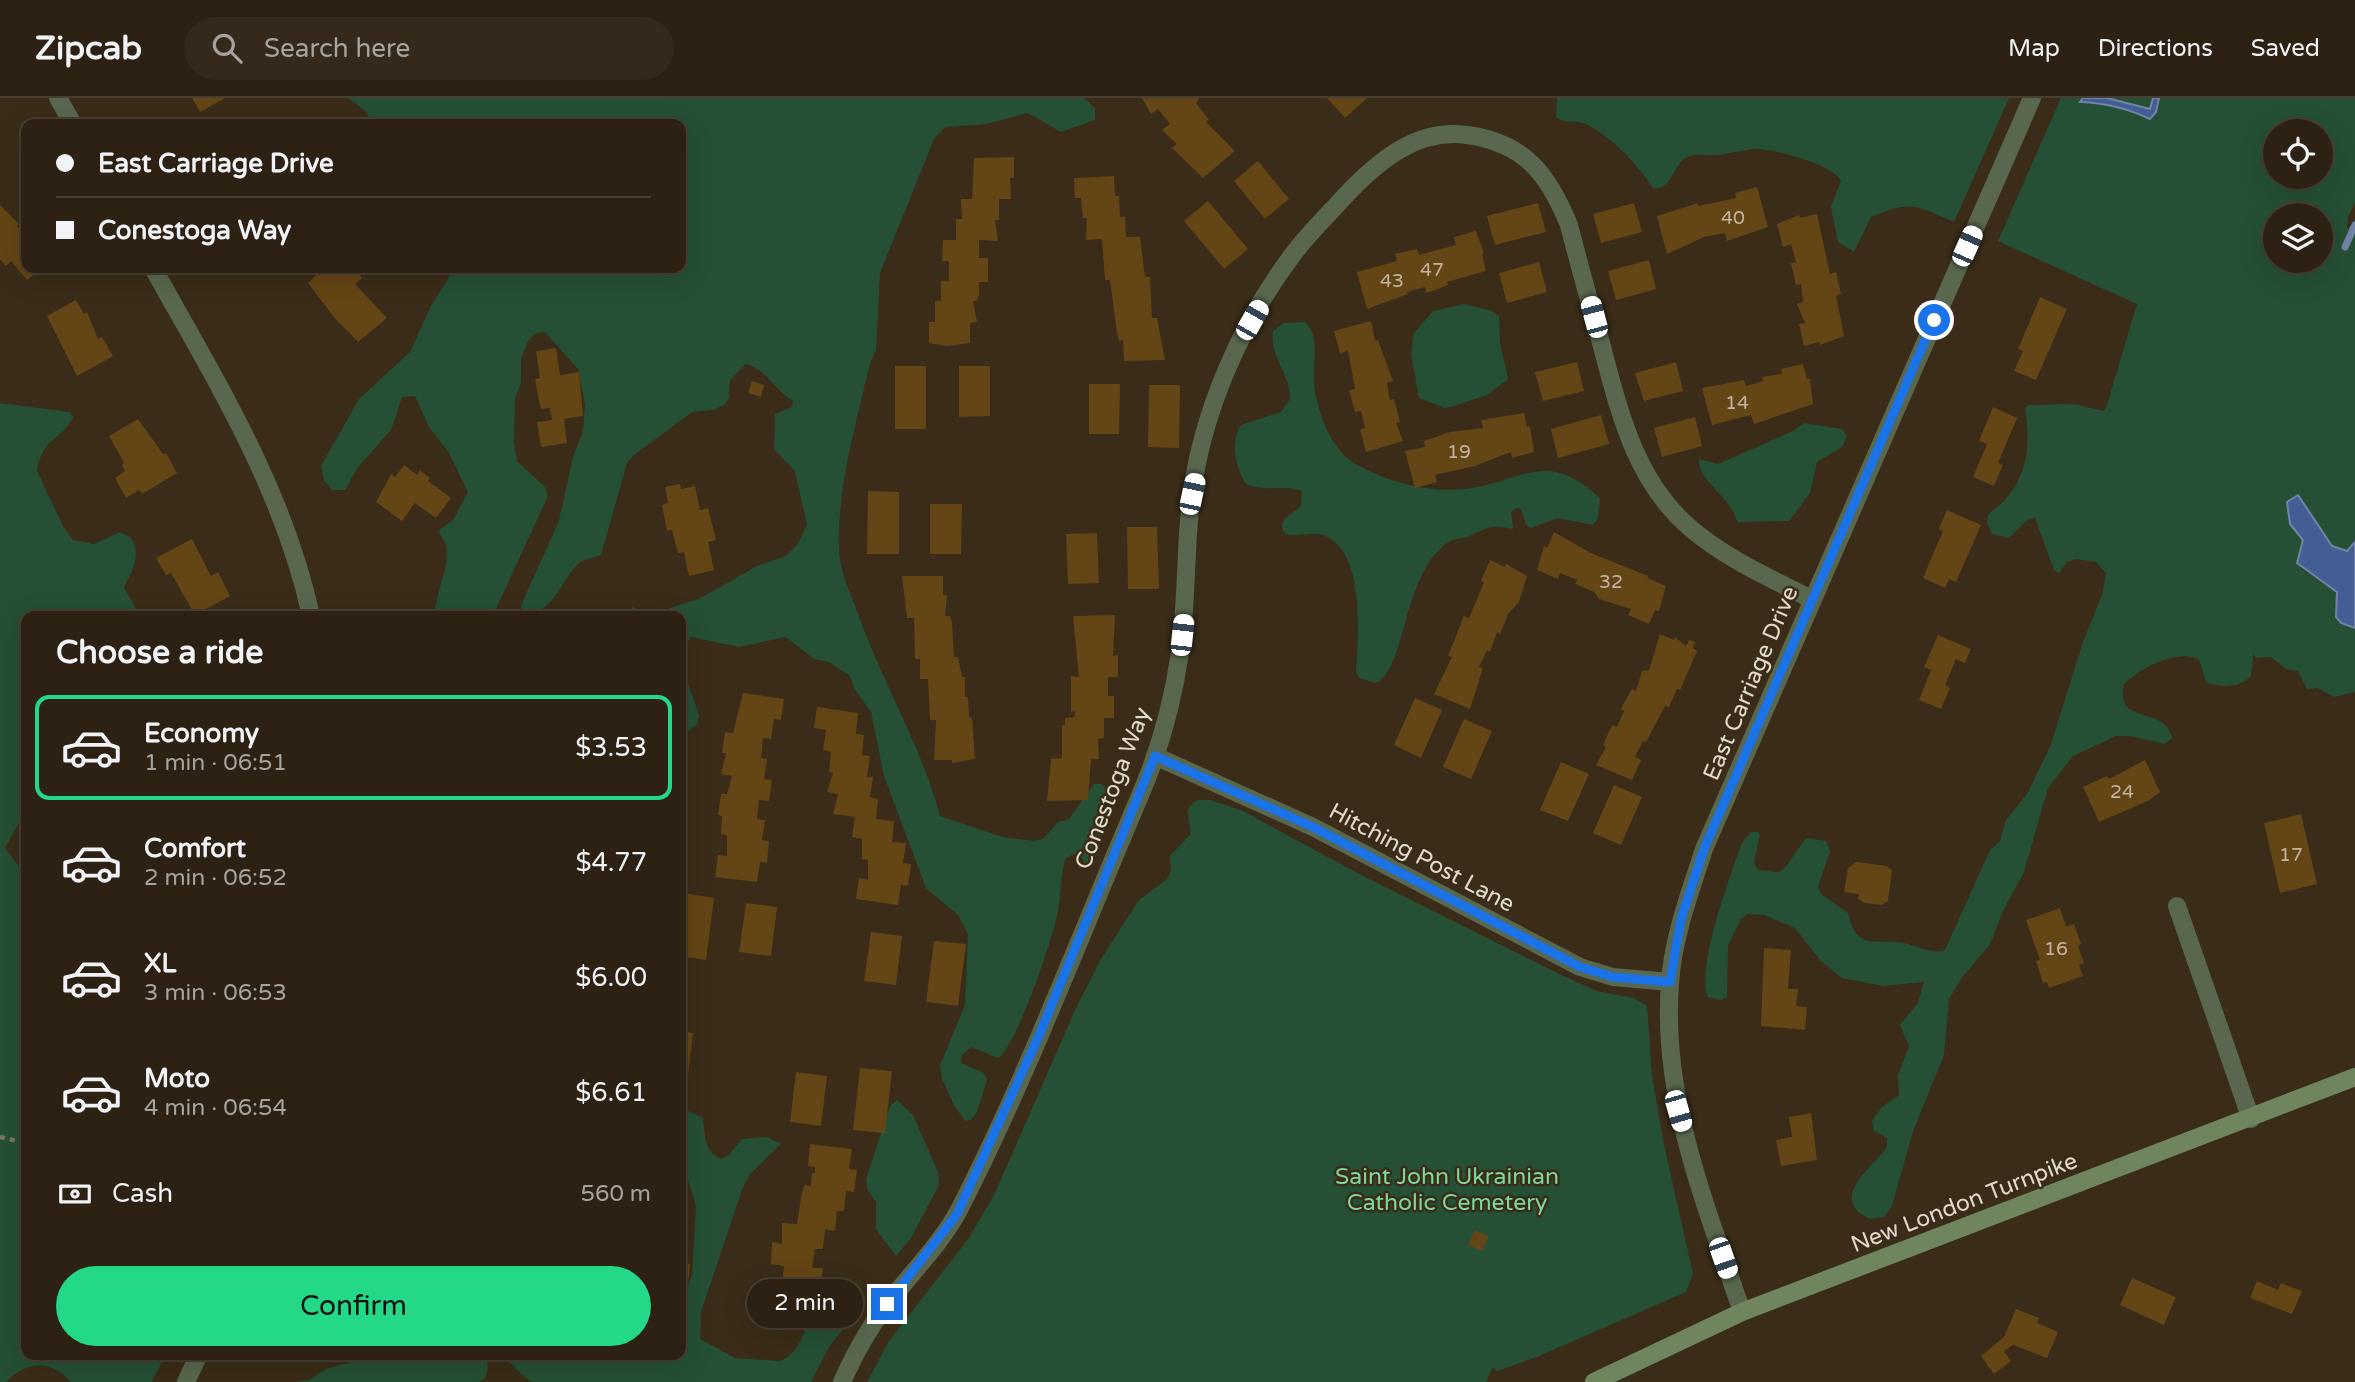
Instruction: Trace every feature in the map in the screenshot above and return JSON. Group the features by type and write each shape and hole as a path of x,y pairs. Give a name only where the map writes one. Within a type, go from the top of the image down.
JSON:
{"street":[{"path":"58,98 70,119"},
{"name":"East Carriage Drive","path":"1742,1312 1698,1186 1678,1111 1672,1070 1670,982 1681,919 1704,849 2032,98"},
{"name":"Conestoga Way","path":"842,1382 874,1322 957,1214 1038,1038 1155,756 1169,708 1180,651 1191,497 1202,447 1224,375 1275,279 1311,233 1353,187 1398,149 1433,136 1470,135 1500,143 1521,153 1540,170 1556,193 1569,225 1624,429 1651,482 1674,511 1721,551 1813,600"},
{"path":"156,273 254,448 304,586 310,611"},
{"name":"Hitching Post Lane","path":"1155,756 1313,827 1580,967 1613,977 1670,982"},
{"path":"2177,906 2251,1119"},
{"name":"New London Turnpike","path":"1603,1380 1742,1312 2355,1077"},
{"path":"186,1382 196,1360"}],"path":[{"path":"0,1137 21,1142"}],"green space":[{"path":"348,98 1084,98 1095,108 1095,120 1061,132 1028,113 987,124 945,127 934,139 880,273 876,350 870,363 854,431 841,501 839,547 845,578 866,634 922,763 940,816 1002,837 1035,841 1044,838 1058,822 1069,819 1094,784 1101,784 1114,795 1094,863 1086,865 1078,852 1066,858 1058,911 1049,943 1024,1013 1006,1050 998,1058 971,1047 962,1055 961,1063 984,1073 987,1080 977,1112 971,1120 965,1121 954,1105 942,1079 940,1066 965,1005 968,934 958,915 926,888 884,776 871,712 854,688 850,676 829,662 814,659 786,637 739,647 691,637 686,644 686,611 662,611 701,598 757,566 786,556 797,545 807,525 795,471 774,449 775,414 792,407 793,401 759,370 746,364 730,380 729,398 724,405 713,410 692,412 634,455 627,463 601,555 580,562 555,596 538,611 521,611 522,603 559,521 573,457 583,431 585,405 578,369 545,332 536,333 528,341 521,359 521,383 515,398 514,443 517,461 545,487 548,496 495,611 435,611 447,554 445,543 438,531 453,520 468,492 449,453 429,427 415,396 402,397 391,430 358,467 345,490 332,490 324,480 321,466 359,399 410,352 431,306 452,273 686,273 686,119 369,119 367,112"},
{"path":"1557,98 2009,98 1954,222 1922,208 1896,208 1871,217 1854,252 1838,242 1831,207 1841,181 1827,169 1790,155 1765,150 1693,155 1678,165 1664,186 1653,188 1632,161 1607,137 1584,123 1564,121 1556,117"},
{"path":"2061,98 2355,98 2355,203 2348,217 2347,229 2355,221 2355,542 2347,551 2332,546 2298,495 2290,499 2290,524 2303,540 2298,555 2302,569 2337,592 2336,617 2341,623 2355,628 2355,692 2334,697 2318,688 2307,689 2298,671 2286,669 2271,657 2256,658 2253,654 2251,676 2236,685 2224,686 2206,682 2199,659 2179,656 2149,666 2124,684 2123,697 2126,706 2161,722 2168,728 2172,738 2165,744 2131,736 2116,736 2073,756 2048,788 2024,872 2003,911 1990,944 1961,979 1949,999 1944,1055 1913,1131 1892,1206 1884,1217 1870,1219 1858,1211 1852,1202 1853,1192 1864,1173 1887,1147 1887,1138 1874,1131 1872,1121 1882,1107 1899,1095 1898,1075 1909,1046 1900,1025 1918,1003 1924,982 1883,986 1842,978 1821,961 1795,928 1764,915 1748,914 1741,919 1728,945 1727,997 1721,1000 1708,997 1705,984 1706,966 1716,922 1742,843 1751,832 1758,832 1760,835 1754,862 1758,870 1778,872 1784,869 1806,838 1826,841 1830,851 1818,887 1821,894 1848,913 1856,933 1862,938 1875,942 1903,943 1929,951 1945,950 1990,850 2000,841 2006,820 2027,794 2050,747 2083,642 2103,592 2106,573 2096,562 2076,559 2067,562 2059,573 2054,570 2035,518 2027,520 2009,538 1992,534 1987,523 1988,515 2013,490 2023,469 2028,434 2025,409 2028,405 2073,404 2103,411 2106,408 2137,304 1998,241"},
{"path":"1464,304 1489,310 1499,316 1500,343 1508,379 1487,395 1445,408 1419,398 1411,354 1414,333 1433,311"},
{"path":"1305,322 1313,335 1314,384 1318,406 1332,439 1354,463 1380,476 1408,485 1452,490 1549,471 1565,474 1600,498 1598,518 1593,525 1558,518 1531,528 1526,525 1521,509 1517,508 1511,512 1513,529 1489,528 1452,540 1435,554 1423,572 1414,594 1394,658 1386,674 1376,683 1359,678 1356,672 1358,617 1353,575 1347,558 1337,544 1323,535 1285,534 1282,524 1286,517 1301,506 1302,491 1261,488 1246,484 1237,462 1235,447 1241,425 1281,412 1290,399 1287,382 1274,349 1273,331 1284,323"},
{"path":"0,403 70,412 73,417 69,425 43,451 37,471 63,526 73,540 94,544 120,532 131,538 136,551 133,569 124,587 137,611 21,611 21,819 5,848 21,870 21,1360 163,1360 151,1382 71,1382 56,1369 38,1366 22,1370 6,1382 0,1382"},
{"path":"1804,423 1842,429 1847,436 1842,447 1817,462 1810,493 1789,521 1737,522 1729,505 1703,475 1699,459 1718,464 1793,431"},
{"path":"686,678 699,716 697,724 686,733"},
{"name":"Saint John Ukrainian Catholic Cemetery","path":"1198,800 1210,800 1243,811 1357,873 1557,973 1597,991 1634,998 1647,1006 1652,1075 1664,1145 1693,1274 1686,1292 1539,1356 1497,1371 1493,1367 1486,1382 867,1382 889,1341 969,1238 995,1193 1076,1008 1101,959 1139,900 1166,880 1171,871 1170,856 1190,835 1189,807"},
{"path":"897,1100 913,1115 938,1172 939,1185 911,1238 896,1256 876,1229 876,1202 867,1189 866,1179 890,1106"},
{"path":"686,1110 703,1118 708,1146 715,1156 721,1159 729,1155 742,1139 767,1137 781,1144 750,1174 743,1187 701,1312 700,1339 735,1358 781,1361 790,1355 803,1336 814,1302 825,1282 834,1283 835,1294 828,1311 848,1315 850,1320 829,1347 811,1382 532,1382 508,1360 686,1360 686,1290 692,1275 696,1207 686,1172"},
{"path":"359,1360 487,1360 488,1368 485,1378 479,1382 294,1382 309,1380 326,1369"}],"water":[{"path":"2083,98 2107,98 2150,109 2153,98 2159,98 2156,112 2150,119 2116,107 2080,102"},
{"path":"2298,495 2332,546 2347,551 2355,542 2355,628 2341,623 2336,617 2337,592 2297,563 2303,540 2290,524 2287,502"}],"building":[{"path":"192,98 225,98 200,112"},
{"path":"1142,98 1199,98 1196,103 1209,120 1206,122 1235,151 1203,178 1172,148 1177,144 1162,130 1170,124 1158,109 1151,114"},
{"path":"1327,98 1367,98 1345,118"},
{"path":"1014,157 1014,178 1010,178 1011,199 999,199 999,220 995,220 998,241 979,240 979,258 988,258 988,282 979,282 979,295 977,301 973,301 977,322 970,323 970,343 947,346 929,343 929,322 935,322 935,301 941,301 941,281 949,281 949,261 942,261 943,240 956,240 956,219 962,219 961,199 972,199 974,158"},
{"path":"1258,161 1289,199 1265,219 1234,181"},
{"path":"1114,176 1120,217 1125,216 1126,237 1140,237 1145,277 1150,277 1152,318 1157,318 1165,360 1124,361 1123,340 1119,341 1117,333 1110,280 1105,280 1102,239 1086,240 1087,218 1083,218 1081,198 1075,198 1074,178"},
{"path":"1757,187 1768,227 1727,241 1725,233 1704,237 1667,254 1657,216 1698,203 1698,206 1736,198 1735,193"},
{"path":"1208,201 1248,249 1224,269 1184,221"},
{"path":"1538,203 1546,232 1495,245 1487,216"},
{"path":"1634,203 1642,232 1601,243 1593,214"},
{"path":"0,205 19,224 21,273 11,261 6,266 0,259"},
{"path":"1817,214 1830,274 1836,272 1841,294 1836,296 1844,336 1820,345 1819,342 1804,346 1799,324 1805,323 1797,304 1803,302 1801,284 1796,285 1791,263 1796,262 1791,244 1783,247 1777,224 1799,215 1800,218"},
{"path":"1476,231 1484,253 1486,271 1447,282 1448,285 1426,293 1425,287 1407,292 1408,294 1367,309 1357,272 1397,261 1395,254 1417,249 1419,255 1456,245 1454,237"},
{"path":"1649,260 1656,289 1616,300 1608,271"},
{"path":"1539,262 1547,292 1507,303 1499,273"},
{"path":"21,273 36,273 27,280"},
{"path":"318,273 358,273 362,278 355,284 387,318 358,342 333,316 308,283"},
{"path":"2040,297 2067,309 2036,380 2014,371 2023,351 2018,349"},
{"path":"76,300 84,314 87,312 98,339 102,337 113,356 77,376 47,316"},
{"path":"1371,321 1375,341 1378,340 1393,381 1387,383 1389,395 1390,400 1394,399 1400,422 1396,423 1403,441 1366,452 1360,430 1365,428 1361,411 1355,412 1349,390 1355,389 1348,351 1340,353 1334,331"},
{"path":"556,348 560,375 579,372 583,416 564,419 567,443 541,447 537,422 552,420 550,408 541,409 535,379 540,378 536,351"},
{"path":"1577,362 1584,391 1543,401 1535,372"},
{"path":"1676,362 1683,391 1644,401 1635,373"},
{"path":"1803,364 1807,379 1810,379 1813,404 1754,424 1751,415 1712,425 1702,388 1744,380 1746,386 1763,381 1762,377 1782,374 1781,369"},
{"path":"895,366 926,366 926,429 895,429"},
{"path":"959,366 990,366 990,416 959,417"},
{"path":"752,381 764,385 761,397 748,393"},
{"path":"1089,384 1120,384 1119,434 1089,434"},
{"path":"1149,385 1180,385 1179,448 1148,447"},
{"path":"1993,407 2017,418 1998,463 2003,465 1994,486 1973,477 1987,444 1979,441"},
{"path":"1524,413 1527,427 1530,426 1534,452 1512,458 1511,452 1475,466 1435,475 1437,482 1415,488 1405,451 1425,447 1424,441 1450,432 1483,428 1481,420"},
{"path":"1601,415 1609,444 1558,458 1551,429"},
{"path":"1695,417 1702,446 1662,457 1654,428"},
{"path":"138,419 163,454 166,453 177,473 142,494 139,490 126,498 115,478 125,471 122,465 124,463 109,436"},
{"path":"404,465 417,475 420,470 430,478 428,481 451,498 436,518 415,503 402,521 376,502 391,474 395,477"},
{"path":"680,484 681,489 695,486 700,510 708,508 716,540 708,542 714,570 689,576 684,552 678,553 672,530 667,531 662,505 668,503 665,487"},
{"path":"868,491 899,492 899,554 867,554"},
{"path":"930,504 962,504 961,554 930,554"},
{"path":"1947,510 1981,525 1956,582 1949,579 1945,588 1923,578 1943,531 1939,529"},
{"path":"1127,527 1157,527 1159,589 1128,589"},
{"path":"1554,532 1591,553 1666,586 1659,611 1655,610 1649,624 1628,615 1631,609 1599,599 1594,592 1575,584 1577,580 1560,573 1558,579 1537,570 1544,546 1547,548"},
{"path":"1097,533 1099,583 1068,584 1066,534"},
{"path":"192,539 211,576 218,572 230,596 202,611 193,611 171,573 166,575 156,558"},
{"path":"1490,560 1505,567 1506,564 1527,576 1519,602 1508,614 1500,634 1497,632 1490,652 1487,650 1479,667 1483,668 1470,709 1434,694 1452,657 1448,656 1464,616 1469,618"},
{"path":"902,576 943,576 943,595 947,595 945,616 950,616 954,657 958,657 962,677 965,677 965,697 968,697 969,717 972,718 975,759 952,763 952,760 934,760 936,720 930,720 928,679 920,679 920,659 915,659 914,618 907,618"},
{"path":"1115,615 1113,656 1118,655 1118,677 1108,677 1108,696 1114,696 1114,718 1104,718 1104,738 1098,739 1099,759 1091,759 1088,800 1047,801 1051,759 1062,758 1062,725 1065,725 1065,718 1075,717 1075,711 1071,712 1071,676 1079,677 1073,616"},
{"path":"1660,634 1674,640 1675,637 1686,646 1689,640 1695,642 1693,648 1697,651 1680,690 1677,689 1669,707 1665,706 1646,742 1643,741 1635,757 1641,760 1632,780 1596,765 1606,747 1603,745 1612,725 1617,727 1624,711 1621,709 1624,703 1632,689 1636,691 1642,671 1649,670"},
{"path":"1938,635 1971,649 1965,663 1956,659 1945,685 1950,688 1941,709 1919,700 1931,670 1924,667"},
{"path":"743,693 784,699 781,720 774,719 771,739 763,738 761,758 767,759 764,779 772,780 769,801 759,800 757,819 765,820 762,840 769,841 767,863 760,862 757,882 715,877 718,855 727,856 727,835 721,834 722,816 718,815 721,794 727,794 732,776 721,774 726,753 722,753 725,732 733,733"},
{"path":"1415,698 1442,710 1421,758 1394,745"},
{"path":"817,707 858,713 856,734 864,735 862,755 870,756 867,777 873,777 870,797 878,799 876,819 894,821 892,842 906,843 903,863 911,864 908,886 901,885 898,905 856,899 859,878 868,880 868,860 862,859 862,839 852,837 855,817 833,814 838,794 827,792 833,773 829,772 831,752 823,750 826,730 814,728"},
{"path":"1464,719 1492,731 1471,779 1443,767"},
{"path":"2145,760 2160,792 2148,801 2099,822 2083,787 2107,776 2109,779"},
{"path":"1561,762 1589,774 1568,821 1540,810"},
{"path":"1614,785 1642,797 1621,845 1593,833"},
{"path":"2301,814 2317,884 2280,893 2264,823"},
{"path":"1856,862 1887,866 1892,871 1888,901 1882,905 1865,903 1858,899 1859,894 1844,892 1848,868"},
{"path":"686,893 714,898 706,960 686,957"},
{"path":"746,903 777,907 771,956 739,952"},
{"path":"2060,908 2066,927 2074,924 2081,944 2078,946 2084,963 2079,965 2083,976 2049,988 2047,982 2043,983 2036,961 2040,960 2026,920"},
{"path":"871,932 902,936 896,985 864,981"},
{"path":"934,941 966,944 958,1006 926,1002"},
{"path":"1764,948 1791,950 1788,989 1798,989 1796,1006 1807,1007 1805,1030 1761,1026"},
{"path":"686,1032 693,1033 686,1083"},
{"path":"860,1068 892,1071 885,1133 853,1130"},
{"path":"796,1072 827,1076 821,1126 790,1122"},
{"path":"1811,1113 1817,1160 1781,1166 1776,1140 1792,1137 1789,1117"},
{"path":"810,1144 852,1149 849,1169 857,1170 854,1192 846,1191 844,1211 837,1211 835,1231 825,1229 823,1249 815,1249 812,1268 823,1268 820,1290 812,1290 810,1310 800,1309 798,1329 756,1324 759,1303 771,1305 774,1284 782,1285 784,1266 771,1264 772,1242 782,1244 782,1223 797,1224 802,1192 805,1185 811,1186 812,1173 815,1173 815,1167 808,1166"},
{"path":"1475,1230 1489,1236 1482,1251 1468,1245"},
{"path":"686,1263 690,1264 686,1286"},
{"path":"2132,1278 2176,1297 2164,1325 2120,1305"},
{"path":"2257,1281 2278,1290 2281,1283 2302,1291 2292,1314 2250,1298"},
{"path":"2016,1309 2039,1318 2037,1323 2058,1332 2047,1358 2013,1345 2004,1351 2011,1361 1994,1374 1981,1356 2004,1337"}],"waterway":[{"path":"2345,247 2355,225"}],"route":[{"path":"887,1304 957,1214 1038,1038 1155,756 1313,827 1580,967 1613,977 1670,982 1681,919 1704,849 1934,320"}]}
